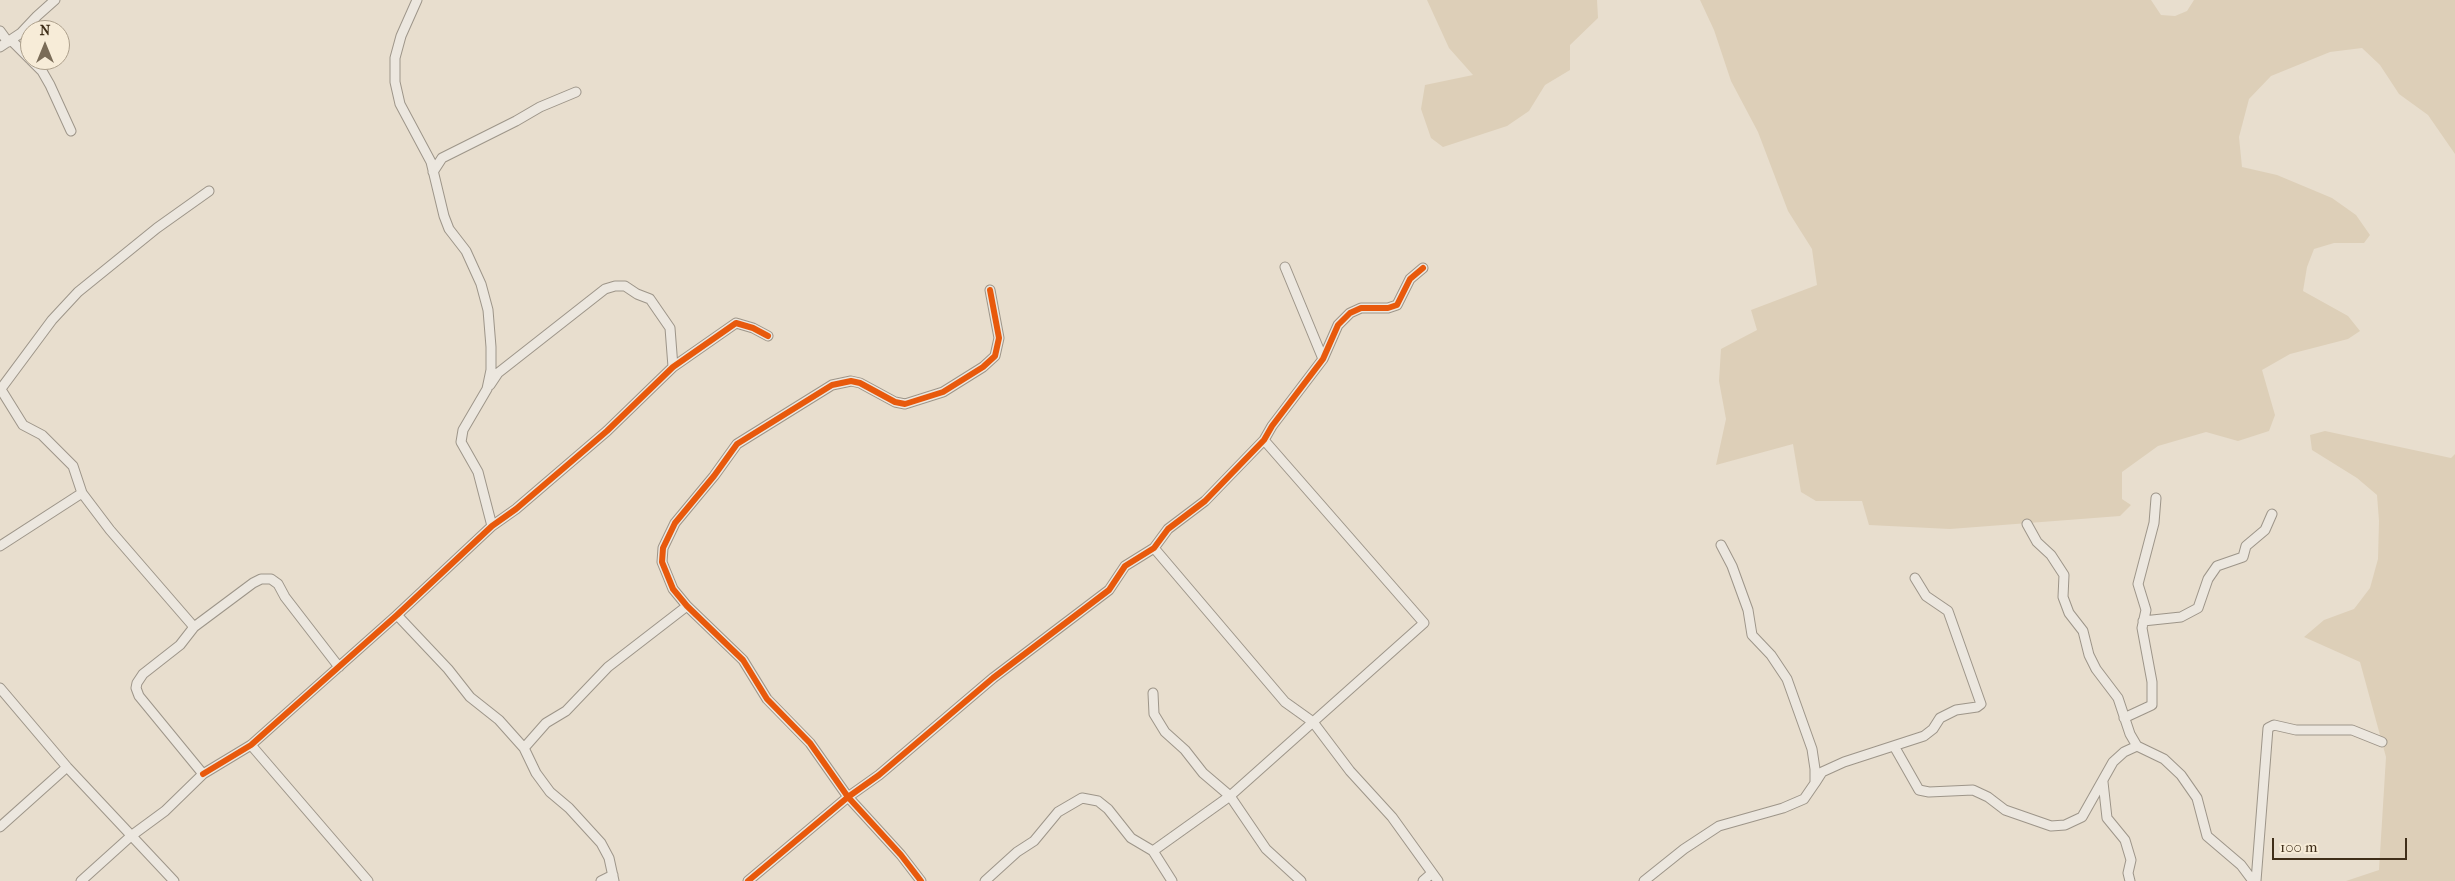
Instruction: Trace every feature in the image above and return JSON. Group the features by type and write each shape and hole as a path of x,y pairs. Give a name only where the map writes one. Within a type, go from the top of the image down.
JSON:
{"street":[{"path":"6,43 22,33 55,0"},
{"path":"414,2 395,58 395,82 400,104 431,162 444,216 450,229 466,251 481,284 488,310 491,348 487,389"},
{"path":"0,31 6,43 20,53"},
{"path":"41,70 50,85 71,132"},
{"path":"434,172 442,158 508,125 540,106 576,92"},
{"path":"194,627 110,530 82,494 73,466 42,436 23,425 0,389 52,320 78,292 157,228 209,191"},
{"path":"1286,268 1323,359"},
{"path":"748,881 848,797 879,775 993,678 1108,590 1125,566 1154,548 1168,528 1205,501 1264,440 1272,426 1323,359 1338,325 1350,314 1361,308 1388,308 1396,305 1410,279 1423,268"},
{"path":"492,526 478,472 461,442 463,430 498,372 605,289 615,286 625,286 637,294 650,299 670,328 673,368"},
{"path":"921,881 901,855 848,797 810,743 767,699 743,660 687,606 673,588 666,576 662,562 663,548 675,523 714,476 737,444 832,386 844,382 860,383 895,402 905,404 924,400 967,379 995,356 999,338 990,290"},
{"path":"81,881 131,836 165,811 203,774 251,744 340,667 492,526 516,509 607,431 673,368 736,323 753,328 768,336"},
{"path":"1152,851 1230,796 1424,623 1264,440"},
{"path":"0,546 82,494"},
{"path":"2124,718 2152,706 2152,682 2142,628 2146,610 2138,584 2154,523 2156,498"},
{"path":"2143,621 2181,617 2198,608 2208,579 2217,566 2243,557 2246,546 2266,530 2272,514"},
{"path":"2027,524 2037,542 2051,555 2064,575 2063,597 2069,613 2083,631 2089,655 2103,679 2118,698 2124,718 2137,746 2164,759 2181,775 2197,798 2207,836 2241,865 2255,881"},
{"path":"1721,545 1732,566 1748,610 1752,635 1771,655 1787,679 1812,749 1815,783"},
{"path":"1154,548 1285,702 1313,722 1350,771 1392,817 1431,874 1438,881"},
{"path":"1644,881 1684,849 1719,826 1783,808 1797,802 1804,798 1822,772 1844,762 1924,736 1933,729 1940,718 1956,710 1977,707 1981,704 1948,611 1926,596 1914,578"},
{"path":"203,774 138,696 136,688 143,674 180,645 194,627 253,583 261,579 271,579 278,584 285,597 340,667"},
{"path":"524,748 546,723 566,711 608,667 687,606"},
{"path":"397,615 448,669 470,697 499,720 524,748 536,773 550,792 569,808 601,843 609,858 614,878 601,881"},
{"path":"0,688 67,767 174,881"},
{"path":"1153,693 1154,714 1165,732 1185,750 1203,774 1230,796 1266,849 1301,881"},
{"path":"2255,881 2268,728 2274,726 2296,730 2352,730 2382,742"},
{"path":"251,744 368,881"},
{"path":"1894,746 1919,790 1929,792 1973,790 1988,797 2005,810 2051,826 2066,825 2082,817 2113,762 2124,752 2137,746"},
{"path":"0,827 67,767"},
{"path":"2102,781 2107,818 2125,840 2132,860 2128,872 2130,881"},
{"path":"984,881 1034,841 1058,812 1082,798 1098,801 1108,809 1131,838 1152,851 1172,881"},
{"path":"1423,881 1431,874"}],"shaded area":[{"path":"1427,0 1597,0 1598,18 1570,45 1570,70 1545,85 1529,111 1507,126 1443,147 1431,138 1421,109 1425,85 1473,75 1449,48"},
{"path":"1700,0 2151,0 2161,15 2175,16 2187,11 2194,0 2455,0 2455,154 2428,115 2399,94 2380,65 2362,48 2330,52 2271,76 2249,99 2239,137 2242,167 2277,175 2332,198 2356,215 2370,235 2364,243 2334,243 2314,249 2307,267 2303,291 2348,316 2360,331 2348,339 2290,354 2262,370 2275,415 2269,431 2238,441 2206,432 2158,446 2122,472 2122,499 2131,505 2120,516 1950,529 1869,525 1862,501 1816,501 1801,492 1793,444 1716,465 1726,419 1719,381 1721,349 1757,330 1751,310 1817,285 1812,249 1788,211 1758,132 1731,81 1714,30"},
{"path":"2325,431 2451,458 2455,454 2455,881 2346,881 2379,870 2386,757 2360,662 2304,637 2324,620 2354,609 2370,588 2378,559 2379,521 2377,495 2357,478 2312,450 2310,435"}],"cycle path":[{"path":"748,881 848,797 879,775 993,678 1109,590 1125,566 1154,548 1168,529 1205,501 1264,440 1272,426 1323,359 1338,325 1350,313 1361,308 1388,308 1397,305 1410,279 1423,268"},
{"path":"921,881 901,855 848,797 810,743 767,699 743,660 687,606 673,589 662,562 663,548 675,523 714,476 737,444 832,385 851,381 860,383 895,402 905,404 943,392 983,367 995,356 999,338 990,290"},
{"path":"203,774 251,745 397,615 492,526 516,509 607,431 673,367 736,323 753,328 768,336"}]}
